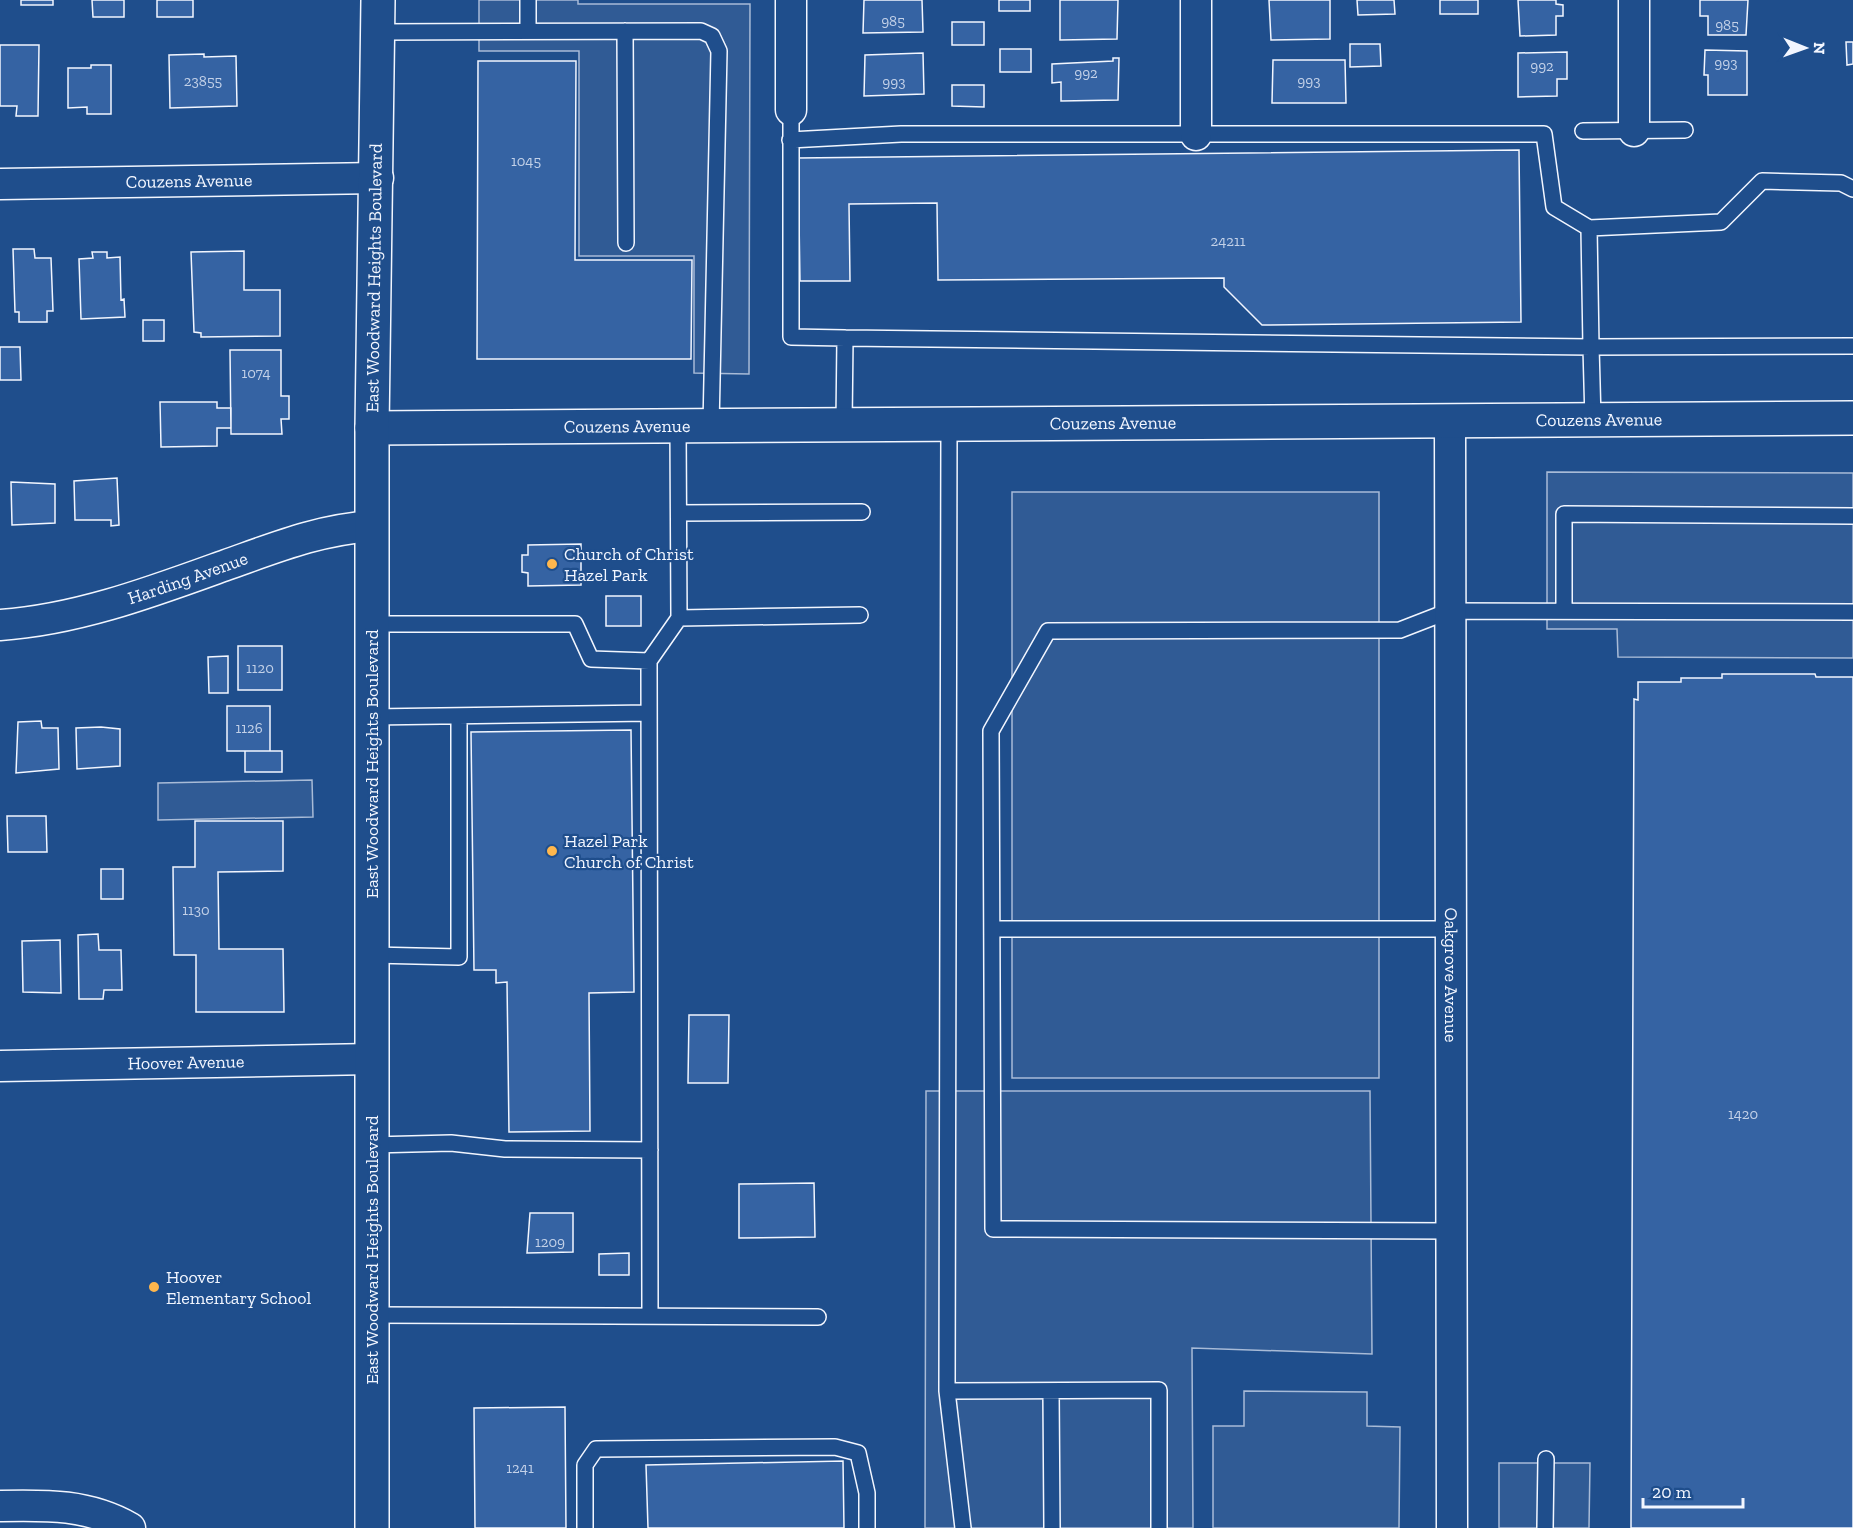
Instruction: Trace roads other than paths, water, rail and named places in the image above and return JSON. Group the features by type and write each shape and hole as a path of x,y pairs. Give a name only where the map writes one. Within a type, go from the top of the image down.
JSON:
{"street":[{"path":"791,0 791,110"},
{"path":"1196,0 1196,135"},
{"path":"1634,0 1634,131"},
{"name":"East Woodward Heights Boulevard","path":"372,1528 372,428 379,16"},
{"name":"Couzens Avenue","path":"0,184 378,178"},
{"name":"Couzens Avenue","path":"372,428 1853,418"},
{"name":"Oakgrove Avenue","path":"1450,421 1452,1528"},
{"name":"Harding Avenue","path":"0,625 45,619 109,604 183,581 316,533 372,525"},
{"name":"Hoover Avenue","path":"0,1066 372,1059"},
{"path":"0,1506 57,1504 93,1520 130,1528"}],"lane":[{"path":"528,0 528,31"},
{"path":"379,16 528,31 701,31 712,36 719,51 711,426"},
{"path":"624,31 626,243"},
{"path":"791,110 791,337 1591,347 1853,346"},
{"path":"1583,131 1685,130"},
{"path":"790,140 901,134 1544,134 1554,207 1589,228 1721,222 1762,181 1841,183 1853,189"},
{"path":"1589,228 1593,420"},
{"path":"843,424 845,338"},
{"path":"949,423 947,1391 963,1528"},
{"path":"650,1316 649,661 679,618 678,427"},
{"path":"679,513 862,512"},
{"path":"1564,611 1564,514 1853,516"},
{"path":"1452,1231 993,1229 991,731 1048,631 1400,630 1449,610 1853,612"},
{"path":"679,618 860,615"},
{"path":"372,624 575,624 591,659 649,661"},
{"path":"372,717 649,713"},
{"path":"372,955 459,957 459,716"},
{"path":"992,929 1451,929"},
{"path":"372,1145 451,1143 505,1149 650,1150"},
{"path":"372,1315 818,1317"},
{"path":"947,1391 1159,1390 1159,1528"},
{"path":"1051,1392 1052,1528"},
{"path":"585,1528 585,1466 596,1449 835,1447 858,1453 867,1493 867,1528"},
{"path":"1545,1459 1545,1528"}],"place":[{"name":"Church of Christ Hazel Park","path":"552,564"},
{"name":"Hazel Park Church of Christ","path":"552,851"},
{"name":"Hoover Elementary School","path":"154,1287"}]}
